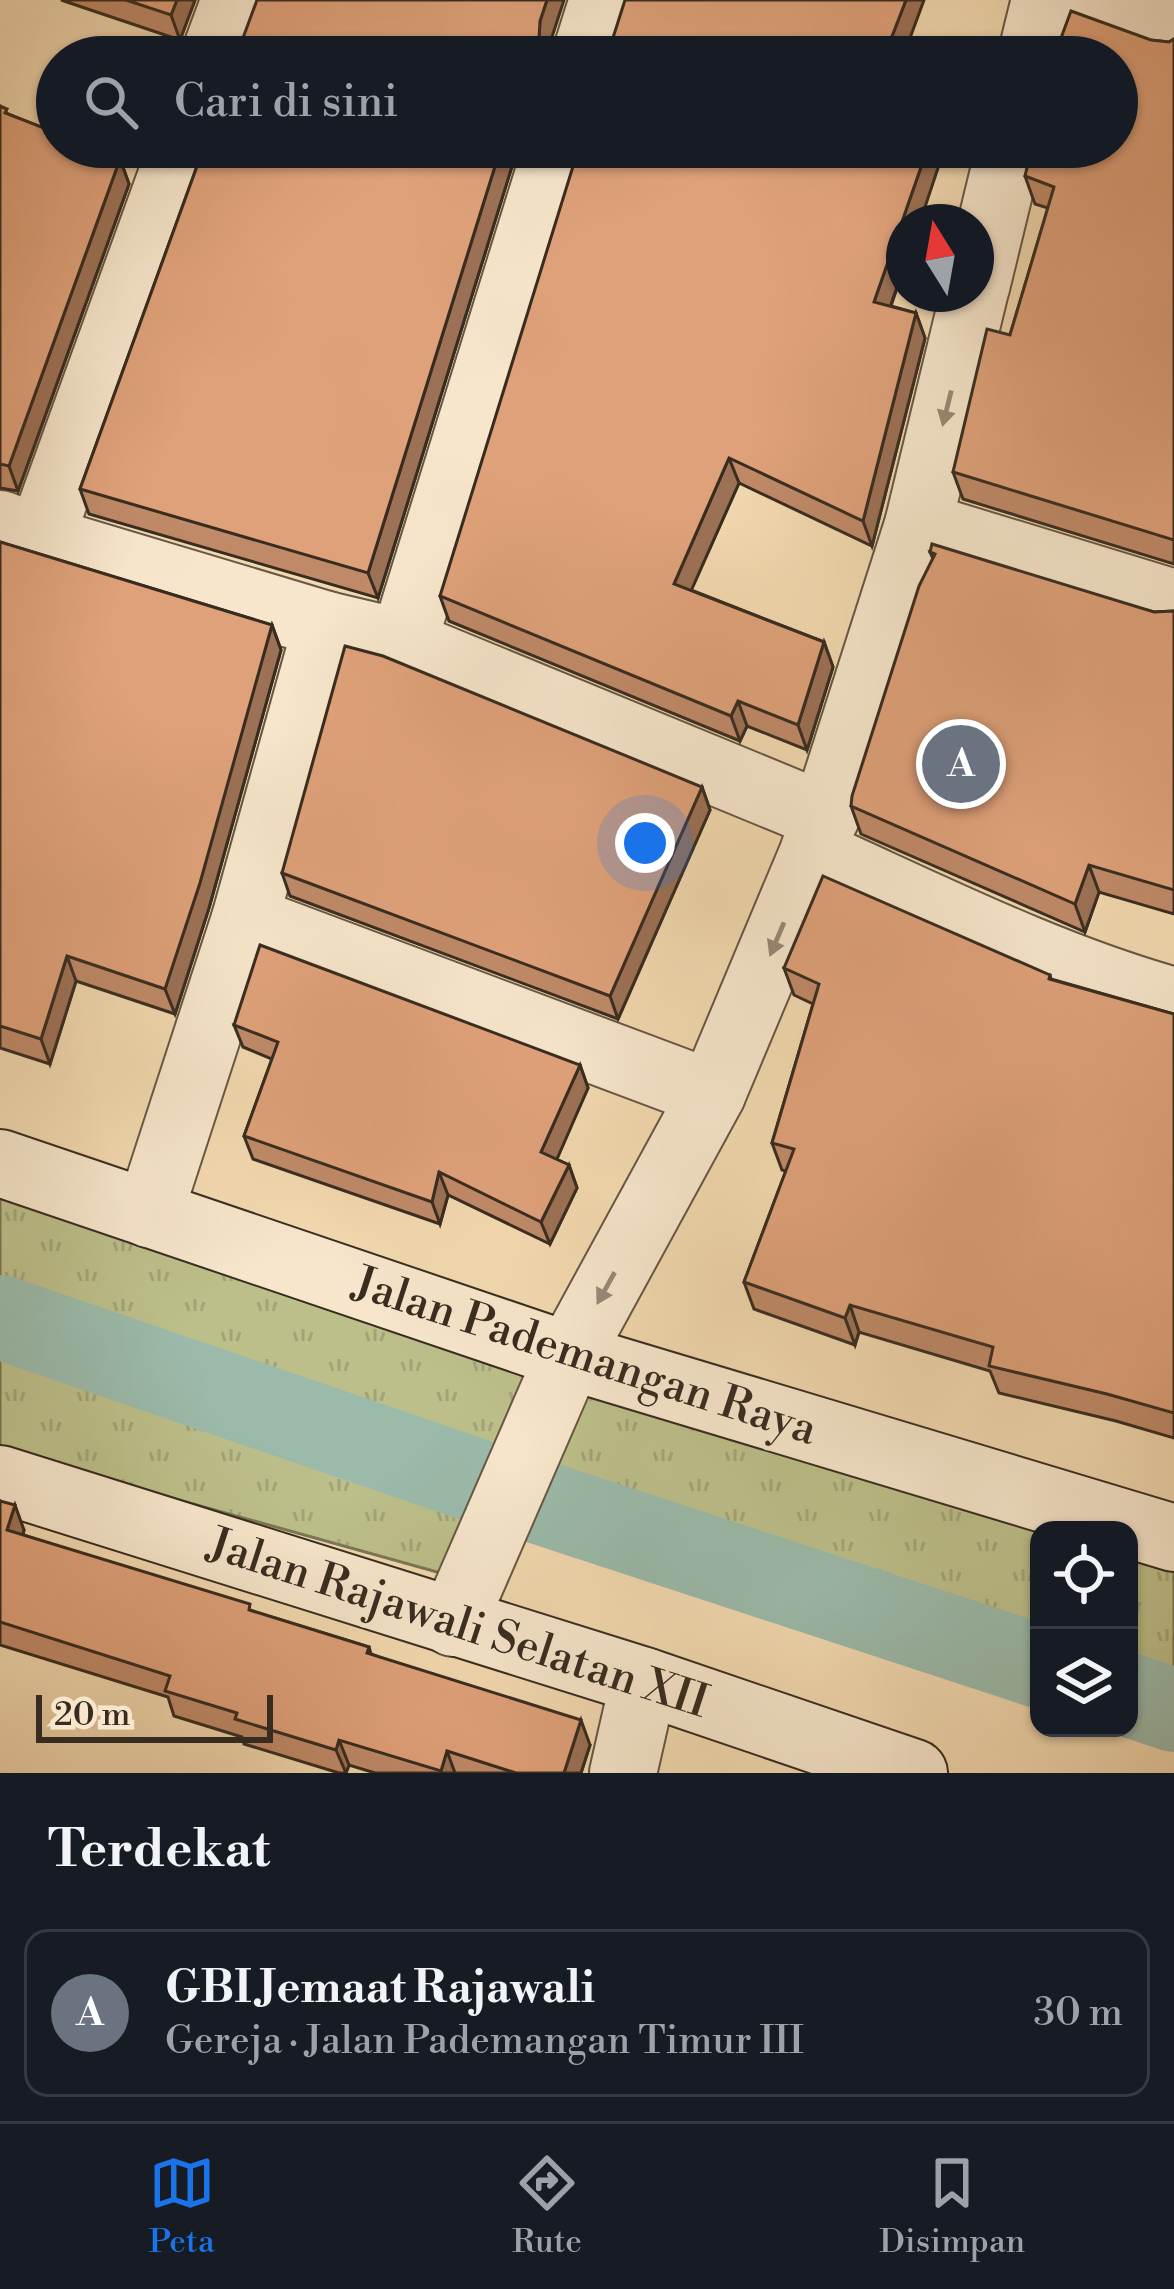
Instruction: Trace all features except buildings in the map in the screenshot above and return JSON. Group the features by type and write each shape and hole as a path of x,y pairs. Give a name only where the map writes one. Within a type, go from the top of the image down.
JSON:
{"street":[{"path":"222,36 235,0"},
{"path":"592,36 603,0"},
{"path":"1036,36 1045,0"},
{"path":"1086,0 1174,32"},
{"path":"173,168 20,532 327,626 403,643 820,835 1042,956 1174,1001"},
{"path":"403,643 550,168"},
{"path":"994,212 1005,168"},
{"path":"453,1623 559,1378 712,1094 820,835 918,525 970,312"},
{"path":"918,525 1174,603"},
{"path":"149,1214 245,919 327,626"},
{"path":"245,919 712,1094"},
{"name":"Jalan Pademangan Raya","path":"0,1163 149,1214 559,1378 1174,1538"},
{"name":"Jalan Rajawali Selatan XII","path":"0,1479 644,1681 914,1773"},
{"path":"623,1773 644,1681"}],"green space":[{"path":"0,1174 548,1360 504,1472 0,1311"},
{"path":"0,1328 517,1494 569,1356 1117,1521 1030,1521 1030,1663 518,1495 462,1579 0,1450"},
{"path":"1138,1527 1174,1538 1174,1710 1138,1698"}],"waterway":[{"path":"0,1317 518,1495 1030,1663"},
{"path":"1138,1698 1174,1710"}],"place":[{"name":"GBI Jemaat Rajawali","path":"961,764"}]}
